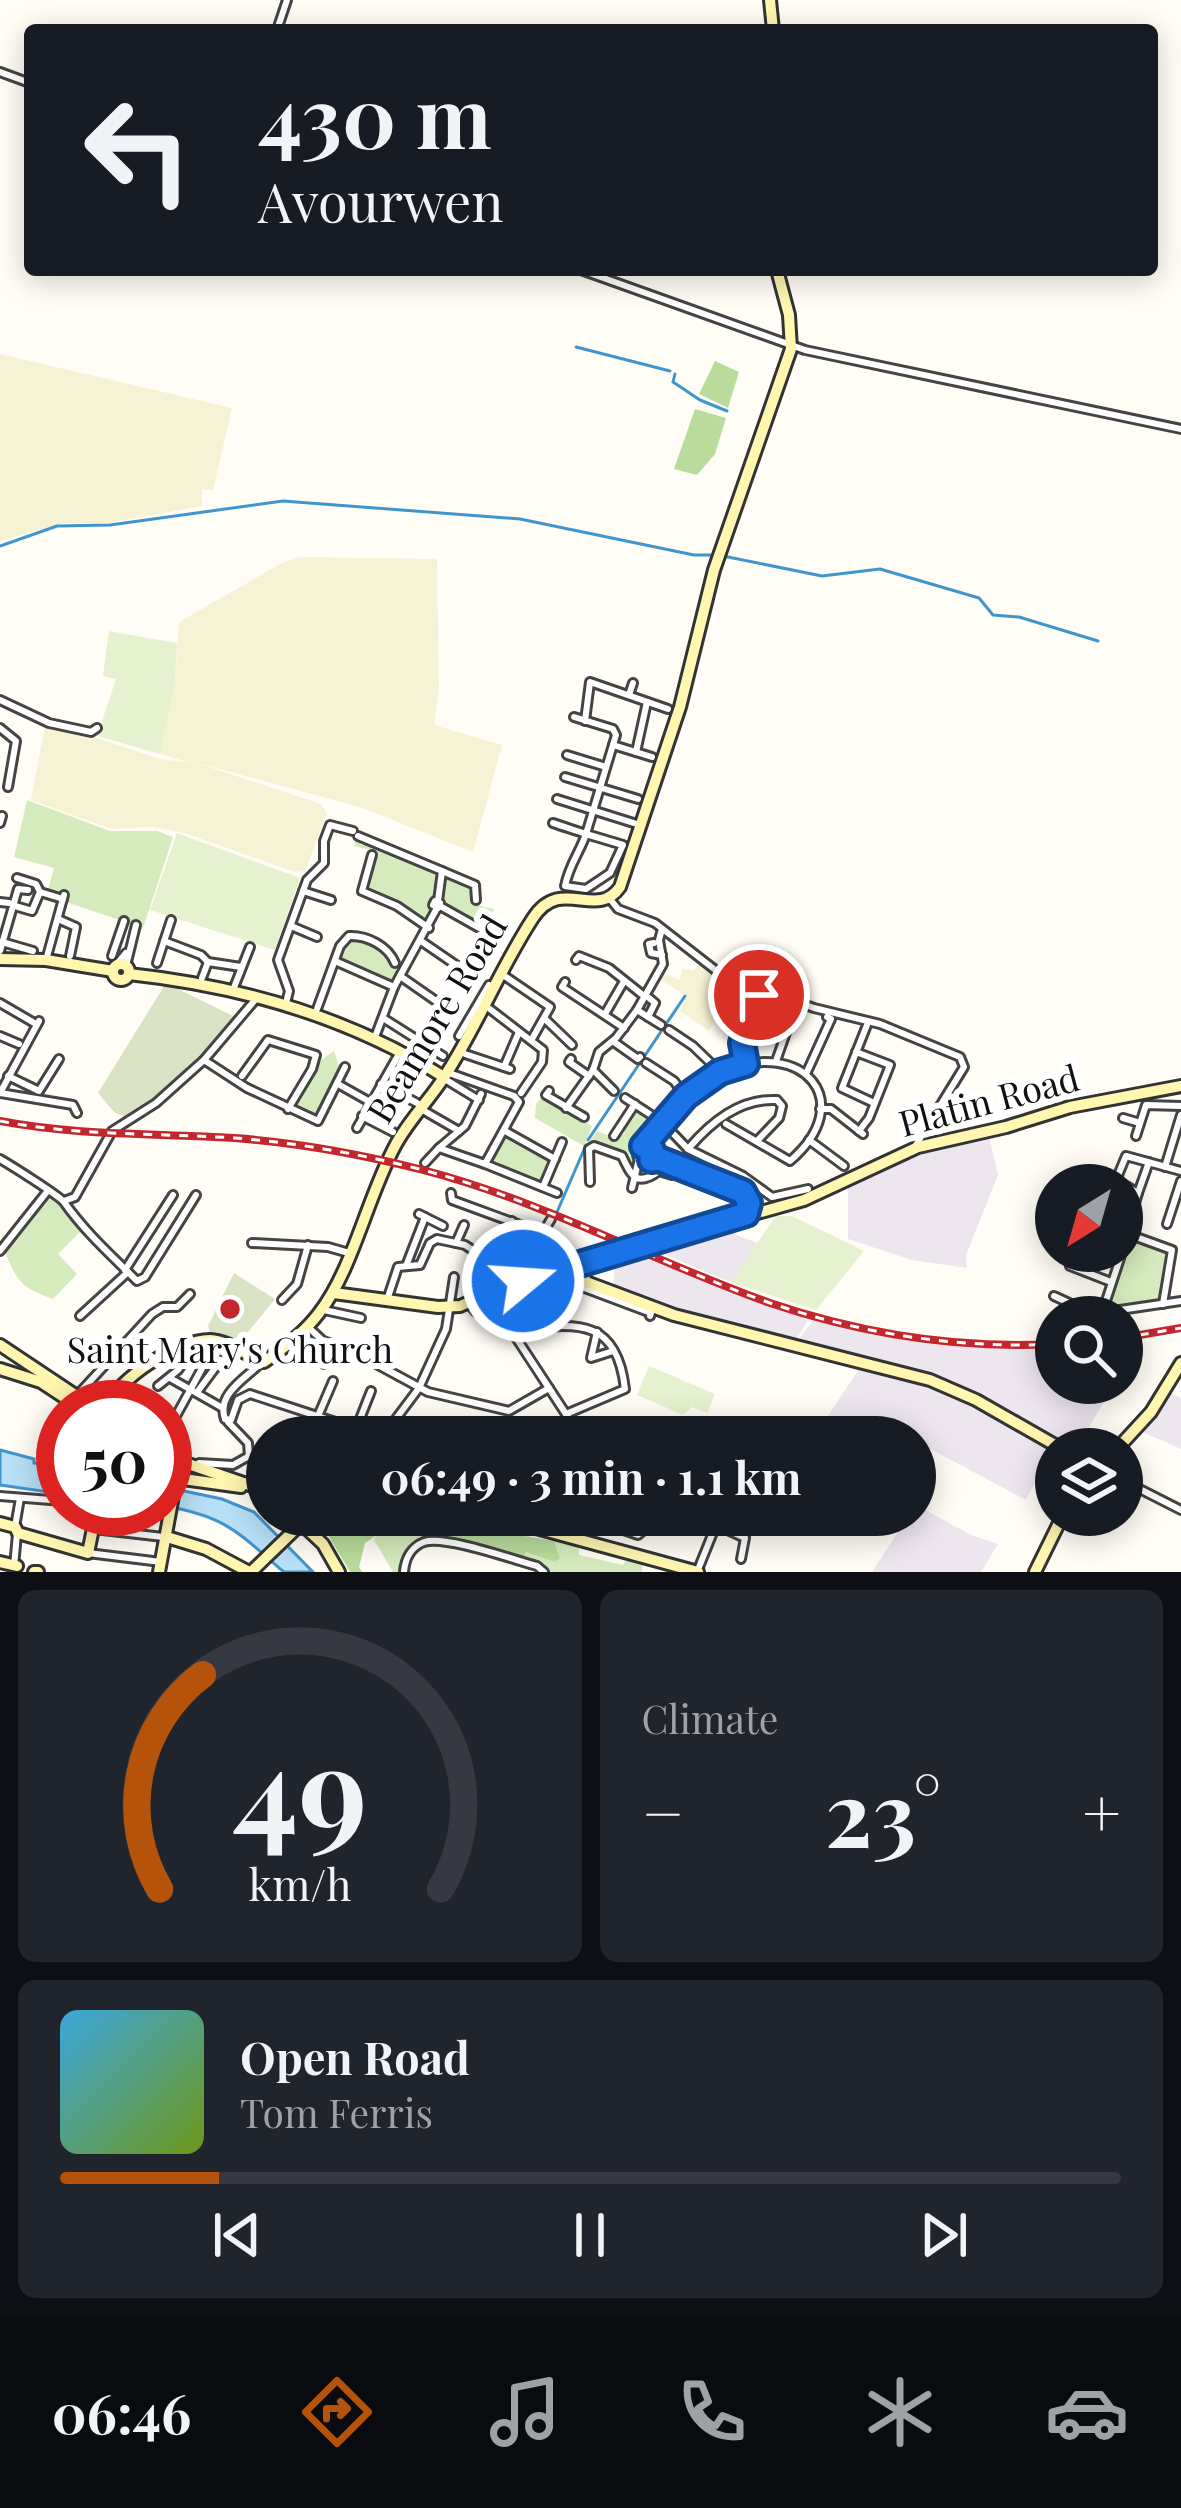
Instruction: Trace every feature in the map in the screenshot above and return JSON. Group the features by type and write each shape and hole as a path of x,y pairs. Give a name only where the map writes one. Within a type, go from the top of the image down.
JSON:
{"main road":[{"path":"610,898 620,887 680,707 714,570 791,346 779,276"},
{"name":"Beamore Road","path":"262,1362 308,1326 334,1293 387,1161 419,1106 446,1077 464,1034 544,905 562,897 597,902 610,898"},
{"path":"1,951 119,966 286,1004 374,1040 446,1077"},
{"name":"Platin Road","path":"334,1293 452,1308 469,1304 578,1263 809,1198 916,1147 1070,1107 1181,1086"},
{"path":"578,1263 586,1282 608,1295 930,1380 1035,1434"},
{"path":"127,1380 195,1343 222,1342 262,1362"},
{"path":"0,1345 50,1380"},
{"path":"1138,1428 1181,1363"},
{"path":"0,1369 36,1380"},
{"path":"192,1475 246,1489"},
{"path":"192,1475 246,1490"},
{"path":"0,1523 88,1553 92,1536"},
{"path":"160,1567 167,1537 206,1549 250,1572 287,1536"},
{"path":"313,1536 342,1572"},
{"path":"315,1536 342,1572"},
{"path":"558,1536 648,1566 698,1572"},
{"path":"1035,1572 1053,1536"}],"street":[{"path":"600,276 791,346 1181,429"},
{"path":"585,721 590,682 668,709"},
{"path":"629,695 633,683"},
{"path":"0,700 59,726 91,732 97,728"},
{"path":"636,752 647,702"},
{"path":"553,824 586,834 623,845 616,866 586,889 569,889 565,884 571,860 586,834 613,745 613,729 574,717"},
{"path":"0,728 14,736 8,787"},
{"path":"613,745 652,757"},
{"path":"568,755 606,766"},
{"path":"565,778 638,799"},
{"path":"557,800 640,825"},
{"path":"286,1004 289,991 278,960 310,876 325,863 324,841 330,826 475,885 476,900"},
{"path":"372,855 363,892 398,906 429,928"},
{"path":"374,1040 394,987 429,928 438,905 442,871"},
{"path":"7,904 32,911 40,892 36,884 17,878"},
{"path":"28,890 18,889 7,904 1,951 33,951"},
{"path":"303,891 331,900"},
{"path":"40,892 63,897 46,960"},
{"path":"610,898 618,909 662,928 723,976 814,1008 880,1024 960,1057 964,1067 916,1147"},
{"path":"438,905 482,929 483,925"},
{"path":"58,919 76,927 70,956"},
{"path":"157,963 171,920"},
{"path":"119,966 124,921"},
{"path":"119,966 136,925"},
{"path":"291,926 317,937"},
{"path":"566,1108 600,1052 647,997 663,964 658,940 662,928"},
{"path":"120,932 133,936"},
{"path":"317,1009 342,942 352,935 380,946 395,963"},
{"path":"164,941 208,962 241,968"},
{"path":"421,941 470,974"},
{"path":"653,943 649,944 651,953 662,955"},
{"path":"232,990 250,947"},
{"path":"576,961 579,956 609,968 647,997 655,1004 648,1017"},
{"path":"335,961 394,987"},
{"path":"202,978 208,962"},
{"path":"279,970 291,965"},
{"path":"400,976 446,1008"},
{"path":"506,977 549,1005 532,1039"},
{"path":"565,982 562,987 624,1028"},
{"path":"605,1014 623,983"},
{"path":"464,1034 485,986"},
{"path":"64,1201 75,1197 112,1131 156,1103 204,1060 257,996"},
{"path":"746,1064 743,1036 759,1002"},
{"path":"0,1016 2,1004 38,1022 0,1093 74,1106 77,1113"},
{"path":"485,1006 543,1050 544,1058 521,1093"},
{"path":"776,1060 794,1010 790,1008"},
{"path":"637,1010 693,1046 720,1072"},
{"path":"806,1074 831,1019 827,1017"},
{"path":"382,1018 437,1054"},
{"path":"723,1018 743,1036"},
{"path":"545,1019 572,1045"},
{"path":"866,1025 842,1090 874,1103"},
{"path":"465,1054 507,1068 519,1031"},
{"path":"0,1036 19,1044"},
{"path":"242,1076 268,1040 316,1055 313,1069 288,1109"},
{"path":"613,1042 673,1081 685,1096"},
{"path":"357,1128 400,1052"},
{"path":"820,1108 831,1109 861,1133 890,1066 856,1052"},
{"path":"8,1076 39,1091 59,1059"},
{"path":"572,1059 569,1062 614,1091"},
{"path":"204,1060 318,1121 345,1067"},
{"path":"632,1188 662,1122 685,1096 720,1072 776,1060 794,1065 817,1089 820,1108 809,1140 787,1161 732,1125"},
{"path":"425,1163 460,1131 480,1097 446,1077"},
{"path":"446,1077 517,1097 518,1105 485,1164"},
{"path":"338,1084 370,1102"},
{"path":"381,1084 460,1131"},
{"path":"549,1091 546,1095 580,1116"},
{"path":"625,1098 662,1122 688,1149 743,1176 766,1194 790,1195 808,1189"},
{"path":"688,1149 729,1113 755,1102 777,1100 782,1106 779,1118 757,1141"},
{"path":"619,1132 635,1104"},
{"path":"1136,1136 1146,1105 1181,1106"},
{"path":"362,1116 393,1132"},
{"path":"1123,1118 1139,1123"},
{"path":"1165,1167 1180,1120"},
{"path":"505,1131 555,1159"},
{"path":"809,1140 844,1166"},
{"path":"543,1187 562,1142"},
{"path":"590,1182 586,1161 594,1146 622,1156 635,1179 646,1180 658,1171 672,1175"},
{"path":"439,1148 557,1193"},
{"path":"648,1155 741,1190 756,1214"},
{"path":"1121,1164 1124,1156 1181,1171"},
{"path":"0,1159 64,1201 77,1224 140,1282 196,1195"},
{"path":"1143,1179 1149,1162"},
{"path":"1167,1224 1181,1181"},
{"path":"788,1184 790,1195"},
{"path":"451,1192 452,1200 542,1233"},
{"path":"0,1251 46,1193"},
{"path":"80,1316 127,1271 173,1195"},
{"path":"742,1218 749,1198"},
{"path":"406,1265 422,1216 443,1226"},
{"path":"519,1282 518,1275 550,1219"},
{"path":"502,1241 512,1221"},
{"path":"456,1243 464,1225"},
{"path":"1143,1239 1172,1250 1163,1304"},
{"path":"387,1300 396,1270 420,1265 433,1240 456,1243 480,1255 495,1245 517,1259 518,1266 505,1278 492,1281"},
{"path":"252,1244 308,1245 349,1253"},
{"path":"536,1244 550,1250"},
{"path":"282,1300 297,1284 308,1245"},
{"path":"1171,1263 1181,1265"},
{"path":"557,1270 562,1280 651,1312 650,1316"},
{"path":"1086,1272 1112,1282"},
{"path":"1107,1296 1115,1272"},
{"path":"400,1416 419,1388 452,1308 454,1277"},
{"path":"100,1380 152,1314 160,1308 177,1307 190,1294"},
{"path":"1143,1307 1181,1301"},
{"path":"469,1304 512,1330 566,1414 625,1389 613,1351 597,1332 576,1324 512,1330"},
{"path":"322,1310 361,1318"},
{"path":"308,1326 320,1339 419,1388 509,1411 549,1388"},
{"path":"523,1348 532,1328"},
{"path":"597,1332 591,1358 613,1351"},
{"path":"330,1362 334,1346"},
{"path":"167,1380 189,1354 219,1364 192,1393"},
{"path":"195,1389 206,1361"},
{"path":"221,1407 262,1362"},
{"path":"170,1378 221,1407 226,1421 250,1448 244,1460 224,1466 192,1461"},
{"path":"318,1416 333,1381"},
{"path":"361,1416 371,1391"},
{"path":"226,1421 235,1403 250,1394 315,1416"},
{"path":"1143,1491 1181,1510"},
{"path":"0,1496 36,1499"},
{"path":"11,1567 20,1498"},
{"path":"158,1536 167,1537"},
{"path":"571,1540 573,1536"},
{"path":"698,1572 712,1536"},
{"path":"741,1536 746,1538 741,1558"},
{"path":"404,1572 414,1548 436,1541 537,1566 544,1572"},
{"path":"88,1553 160,1567"}],"shaded area":[{"path":"0,354 232,408 213,490 202,489 202,506 108,523 64,523 0,541"},
{"path":"300,557 437,559 439,689 434,725 502,745 473,852 363,808 194,762 321,804 327,813 305,871 295,872 184,833 152,827 111,829 31,800 45,726 160,759 191,763 160,754 175,684 179,622"},
{"path":"700,963 740,986 709,1031 680,1011 687,996 659,979 662,972 679,980 683,968 694,971"},
{"path":"989,1136 998,1175 966,1255 967,1268 912,1260 848,1239 848,1187 924,1149"},
{"path":"732,1224 734,1234 760,1244 730,1282 645,1246"},
{"path":"634,1251 808,1320 796,1340 613,1289 615,1260"},
{"path":"815,1318 925,1344 1035,1349 1035,1404 1103,1404 1088,1428 1035,1428 950,1383 798,1340"},
{"path":"861,1366 961,1398 1035,1439 1035,1482 1026,1500 936,1452 936,1416 828,1416"},
{"path":"1169,1392 1181,1398 1181,1449 1142,1428"},
{"path":"936,1516 998,1544 981,1572 872,1572 895,1536 936,1536"}],"green space":[{"path":"715,361 739,372 728,408 699,394"},
{"path":"695,409 726,418 715,454 697,475 674,469"},
{"path":"109,631 177,643 175,684 160,754 97,736 116,679 103,676"},
{"path":"27,800 110,831 157,831 173,837 143,928 66,902 68,896 48,890 54,868 14,857"},
{"path":"177,833 300,878 275,950 150,910"},
{"path":"356,837 361,845 366,842 438,872 438,895 429,924 364,891 374,868 374,854 354,846"},
{"path":"446,875 475,887 472,904 494,909 487,925 478,925 442,905"},
{"path":"355,937 391,957 393,967 405,965 394,983 337,959 345,940"},
{"path":"166,983 235,1017 172,1086 126,1117 114,1112 98,1093"},
{"path":"334,1051 340,1070 318,1119 294,1104 320,1061"},
{"path":"543,1096 592,1126 584,1146 535,1118 536,1104"},
{"path":"636,1107 658,1123 646,1142 628,1152 635,1164 631,1174 627,1161 589,1142 597,1131 625,1134 622,1128"},
{"path":"505,1136 549,1160 540,1183 490,1163"},
{"path":"47,1195 80,1232 58,1254 77,1274 53,1299 23,1284 5,1253"},
{"path":"776,1216 792,1216 864,1251 816,1310 730,1282"},
{"path":"1143,1241 1170,1251 1160,1300 1143,1303 1143,1296 1110,1296 1118,1272 1143,1272"},
{"path":"234,1273 275,1299 241,1346 210,1333 208,1326"},
{"path":"649,1366 715,1394 707,1413 692,1407 683,1415 637,1395"},
{"path":"329,1536 376,1536 365,1543 362,1572 350,1572"},
{"path":"377,1536 430,1538 410,1548 401,1572 393,1572 374,1540"},
{"path":"525,1536 554,1541 560,1558 555,1562 526,1552 523,1559 431,1538"},
{"path":"554,1541 579,1547 579,1555 623,1565 627,1559 643,1562 642,1572 546,1572 543,1565 523,1559 525,1552 560,1558"}],"water":[{"path":"0,1450 34,1459 36,1490 0,1485"},
{"path":"192,1493 246,1509 246,1536 278,1536 313,1572 284,1572 218,1521 192,1512"}],"waterway":[{"path":"576,347 670,371"},
{"path":"675,374 673,382 727,411"},
{"path":"0,546 57,526 110,525 283,501 520,519 694,555 714,555"},
{"path":"723,556 822,576 880,569 979,598 993,615 1019,617 1098,641"},
{"path":"588,1140 685,996"},
{"path":"557,1212 586,1145"}],"railway":[{"path":"0,1121 88,1132 259,1140 376,1159 512,1198 727,1287 805,1314 875,1331 947,1341 1035,1345"},
{"path":"1143,1334 1181,1328"}],"place":[{"name":"Saint Mary's Church","path":"230,1309"}],"route":[{"path":"523,1281 746,1214 749,1198 743,1192 651,1160 652,1150 643,1146 686,1096 720,1072 746,1064 742,1043 759,995"}]}
